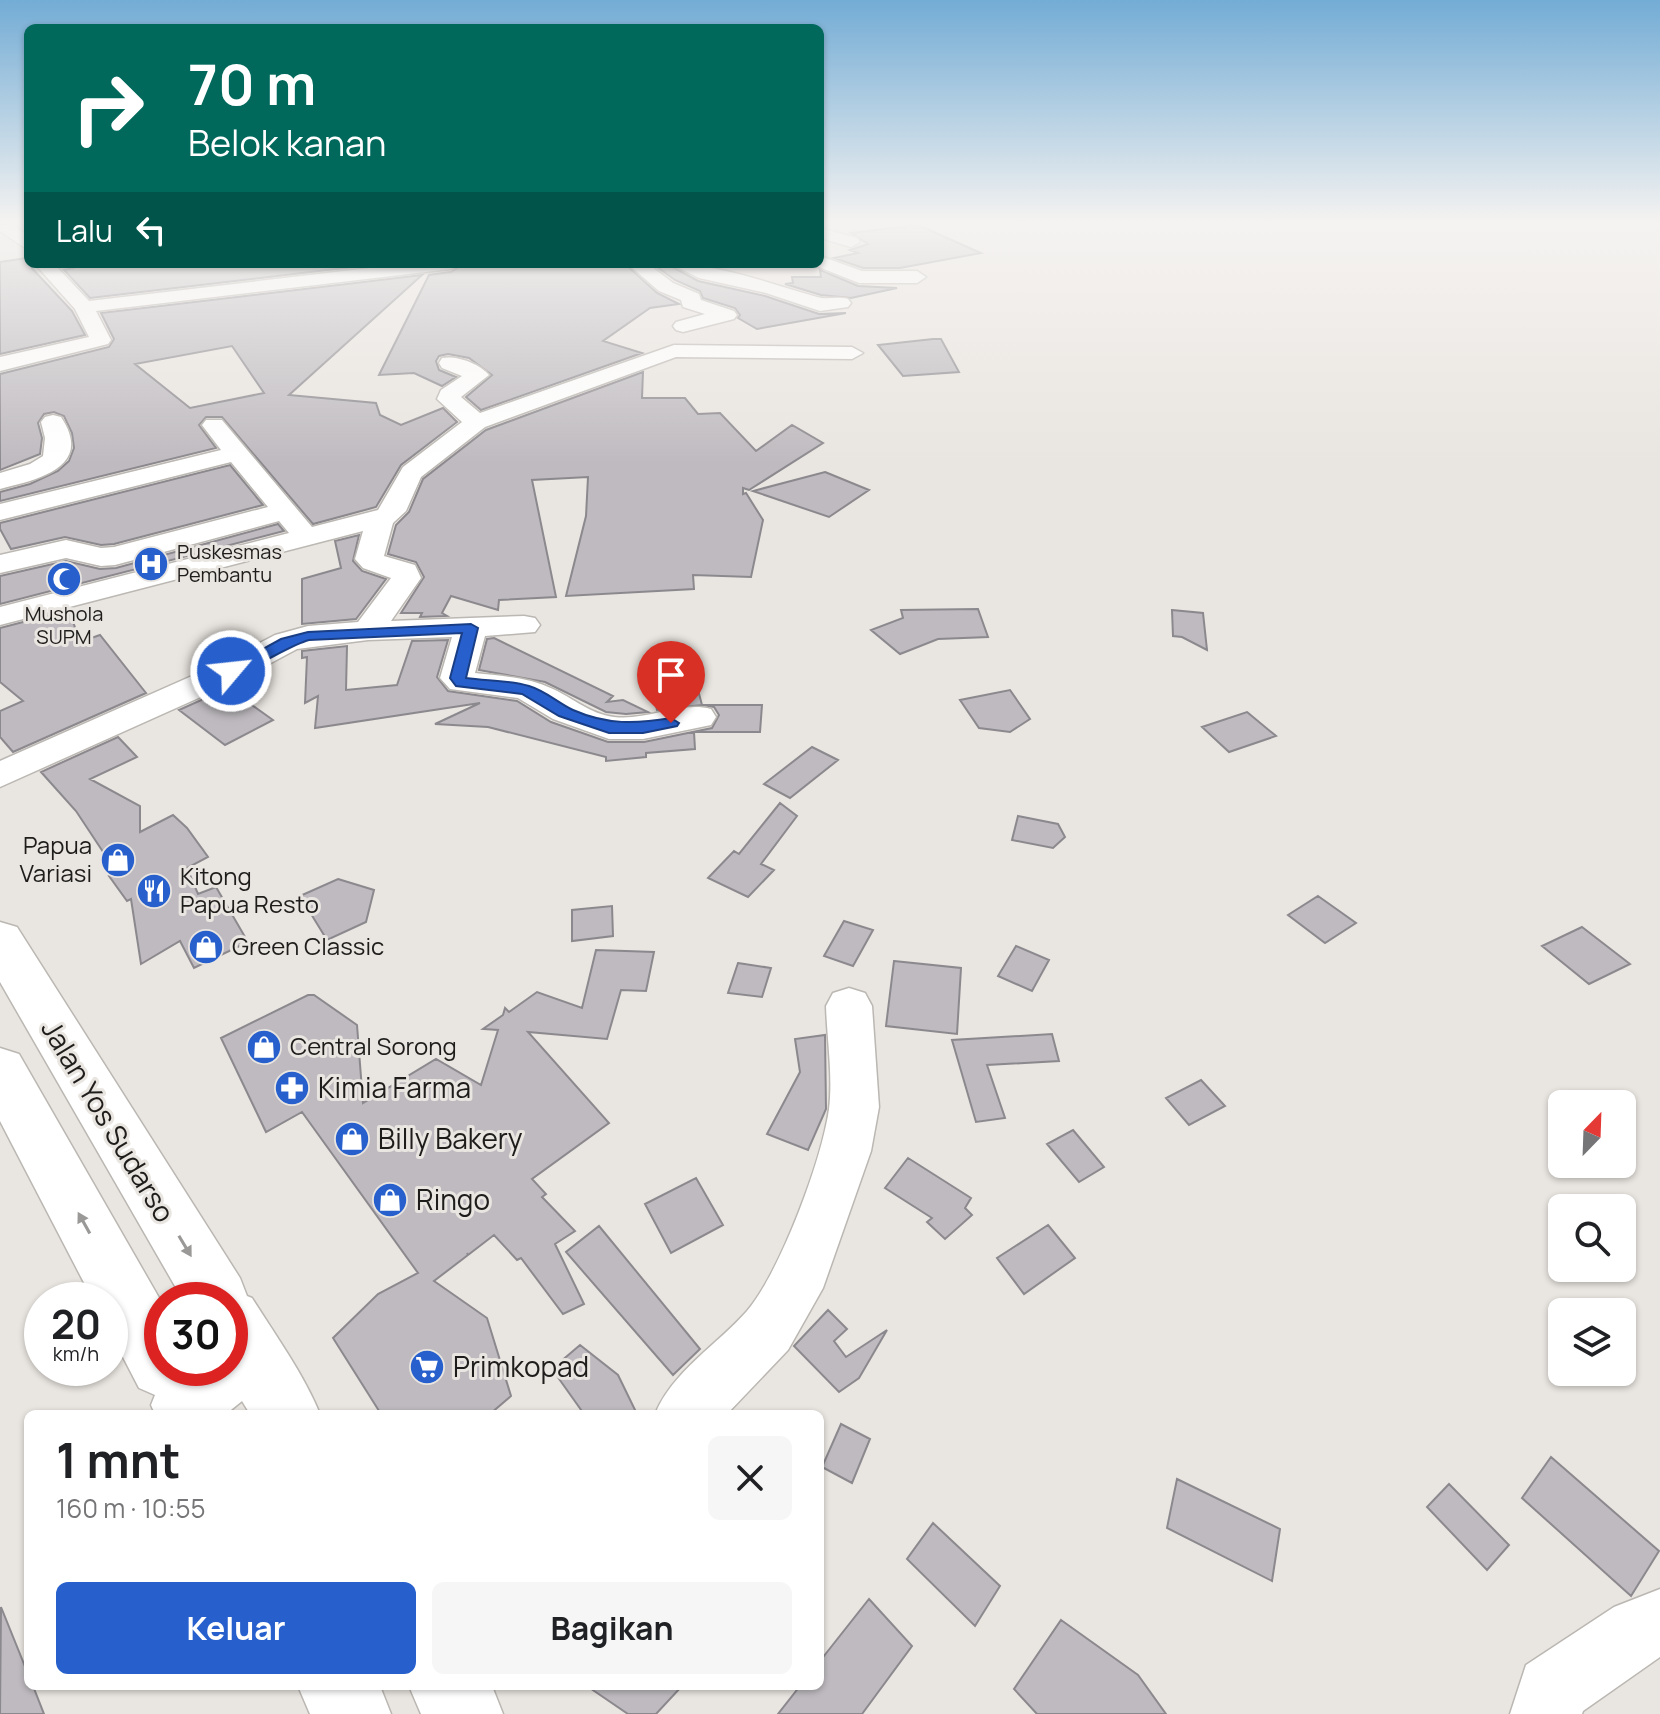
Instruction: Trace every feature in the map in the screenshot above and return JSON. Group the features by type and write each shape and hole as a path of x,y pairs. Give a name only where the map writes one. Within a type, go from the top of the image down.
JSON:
{"highway":[{"name":"Jalan Yos Sudarso","path":"0,940 207,1282"},
{"path":"0,1070 175,1388"},
{"path":"248,1350 285,1410"},
{"path":"339,1690 352,1714"},
{"path":"450,1690 464,1714"}],"street":[{"path":"0,364 101,340 84,307 101,305"},
{"path":"683,326 727,315 696,305"},
{"path":"0,616 306,537 380,521 395,510 403,482 412,472 477,422 674,351 852,353"},
{"path":"450,363 478,375 449,395 449,399 477,422"},
{"path":"0,481 50,464 58,455 61,445 53,422"},
{"path":"214,425 306,537"},
{"path":"0,512 238,453"},
{"path":"0,564 66,549 101,557 115,556 285,511"},
{"path":"368,631 406,578 405,571 369,559 380,521"},
{"path":"0,775 231,671 286,642 308,636 368,631 524,625"},
{"path":"471,628 457,678 462,682 525,689 544,697 565,712 609,728 643,728 699,717"},
{"path":"689,1410 768,1330 795,1288 846,1151 854,1107 849,1006"},
{"path":"1546,1714 1551,1690 1638,1631 1660,1623"}],"building":[{"path":"0,305 66,305 85,335 0,354"},
{"path":"169,305 389,305 289,395 376,403 380,415 401,425 443,408 457,422 401,465 376,507 313,524 222,417 206,417 199,425 216,448 0,501 0,492 30,484 58,471 69,461 74,448 72,433 64,416 54,412 44,414 38,423 42,438 40,454 0,470 0,374 109,347 114,339 101,313","holes":["232,346 264,393 190,408 135,364"]},
{"path":"414,305 672,305 650,308 603,341 642,353 481,410 466,397 492,375 469,358 448,354 439,356 436,361 439,370 456,377 442,386 414,373 379,375"},
{"path":"725,305 792,305 819,314 846,313 757,329 738,318 740,315 735,308"},
{"path":"941,339 959,372 903,376 878,345"},
{"path":"643,372 642,398 685,398 698,414 720,413 756,451 792,425 823,443 749,490 743,488 743,494 746,493 763,520 751,577 693,575 694,589 566,596 586,516 588,477 532,480 556,597 499,600 498,610 451,596 442,613 447,616 420,617 422,613 401,613 424,577 416,562 388,554 396,525 409,512 423,479 486,430"},
{"path":"230,465 263,505 114,544 101,545 65,537 11,549 0,529 0,523"},
{"path":"825,472 869,490 829,517 753,491"},
{"path":"278,524 284,531 0,604 0,576 66,561 100,569 116,568"},
{"path":"359,535 353,561 362,571 386,579 356,619 302,624 302,579 341,568 335,541"},
{"path":"978,609 988,637 938,639 900,654 871,630 903,618 901,610"},
{"path":"69,610 80,642 100,635 146,693 13,752 0,737 0,711 23,701 0,682 0,628"},
{"path":"1172,610 1203,613 1207,650 1182,637 1173,636"},
{"path":"494,638 613,696 607,702 623,700 648,712 606,712 545,682 479,670 487,639"},
{"path":"448,640 437,677 448,691 517,701 551,722 608,742 644,742 712,728 719,715 714,707 703,705 762,705 760,732 694,732 695,749 646,753 646,757 606,761 606,757 488,727 435,724 480,703 315,728 318,696 305,703 307,657 302,658 302,651 347,646 346,690 397,685 412,641"},
{"path":"228,688 273,720 225,745 179,710"},
{"path":"698,690 702,705 657,710 654,696"},
{"path":"1010,690 1030,719 1010,732 979,728 960,700"},
{"path":"1247,712 1276,736 1229,752 1202,727"},
{"path":"118,737 137,757 90,779 140,806 140,832 173,815 187,828 208,857 187,868 198,894 216,887 248,942 194,968 180,941 141,964 131,899 127,901 109,876 117,873 76,811 41,772"},
{"path":"812,747 838,760 790,798 764,784"},
{"path":"780,803 797,816 761,864 774,870 748,897 708,878 734,851 739,854"},
{"path":"1018,816 1058,824 1065,837 1053,848 1012,840"},
{"path":"338,879 374,890 366,922 327,940 300,896"},
{"path":"1318,896 1356,923 1325,943 1288,915"},
{"path":"612,906 613,936 572,941 572,910"},
{"path":"844,921 873,930 853,966 824,956"},
{"path":"1582,927 1630,964 1589,984 1542,946"},
{"path":"1016,946 1049,960 1032,991 998,976"},
{"path":"596,950 654,952 646,991 621,990 607,1039 528,1032 609,1123 532,1179 546,1194 542,1197 575,1231 555,1244 584,1304 563,1314 521,1258 517,1260 494,1235 434,1281 487,1318 511,1396 495,1410 378,1410 333,1338 378,1294 418,1273 302,1112 266,1132 221,1038 308,995 314,995 357,1025 363,1103 436,1059 481,1085 498,1030 483,1029 503,1015 505,1008 509,1012 537,992 582,1008"},
{"path":"894,961 961,968 957,1034 886,1026"},
{"path":"738,963 771,968 762,997 728,993"},
{"path":"1052,1034 1059,1061 987,1065 1005,1118 976,1122 952,1040"},
{"path":"825,1035 826,1109 808,1150 767,1134 800,1072 795,1039"},
{"path":"1201,1080 1225,1106 1189,1125 1166,1098"},
{"path":"1073,1130 1104,1167 1079,1182 1047,1144"},
{"path":"908,1158 971,1198 965,1208 972,1215 945,1239 927,1222 932,1218 885,1188"},
{"path":"696,1178 723,1225 671,1253 645,1204"},
{"path":"1048,1225 1075,1258 1024,1294 997,1258"},
{"path":"599,1226 700,1349 673,1375 566,1252"},
{"path":"828,1310 847,1329 834,1341 846,1357 887,1330 859,1378 839,1392 794,1346"},
{"path":"580,1345 618,1375 635,1410 581,1410 552,1369"},
{"path":"841,1424 870,1439 852,1483 824,1468"},
{"path":"1551,1457 1659,1551 1631,1596 1522,1498"},
{"path":"1177,1479 1280,1529 1272,1581 1167,1528"},
{"path":"1449,1484 1509,1545 1487,1570 1427,1507"},
{"path":"933,1523 1000,1586 975,1626 907,1559"},
{"path":"869,1599 912,1646 862,1714 778,1714 797,1690 824,1690 824,1656"},
{"path":"1,1607 24,1664 24,1690 35,1690 44,1714 0,1714"},
{"path":"1061,1620 1138,1675 1166,1714 1037,1714 1014,1689"},
{"path":"593,1690 678,1690 656,1714 628,1714"}],"place":[{"name":"Puskesmas Pembantu","path":"151,564"},
{"name":"Mushola SUPM","path":"64,579"},
{"name":"Papua Variasi","path":"118,860"},
{"name":"Kitong Papua Resto","path":"154,891"},
{"name":"Green Classic","path":"206,947"},
{"name":"Central Sorong","path":"264,1047"},
{"name":"Kimia Farma","path":"292,1088"},
{"name":"Billy Bakery","path":"352,1139"},
{"name":"Ringo","path":"390,1200"},
{"name":"Primkopad","path":"427,1367"}],"route":[{"path":"231,671 286,642 308,636 471,628 457,678 462,682 525,689 544,697 565,712 609,728 620,730 671,723"}]}
